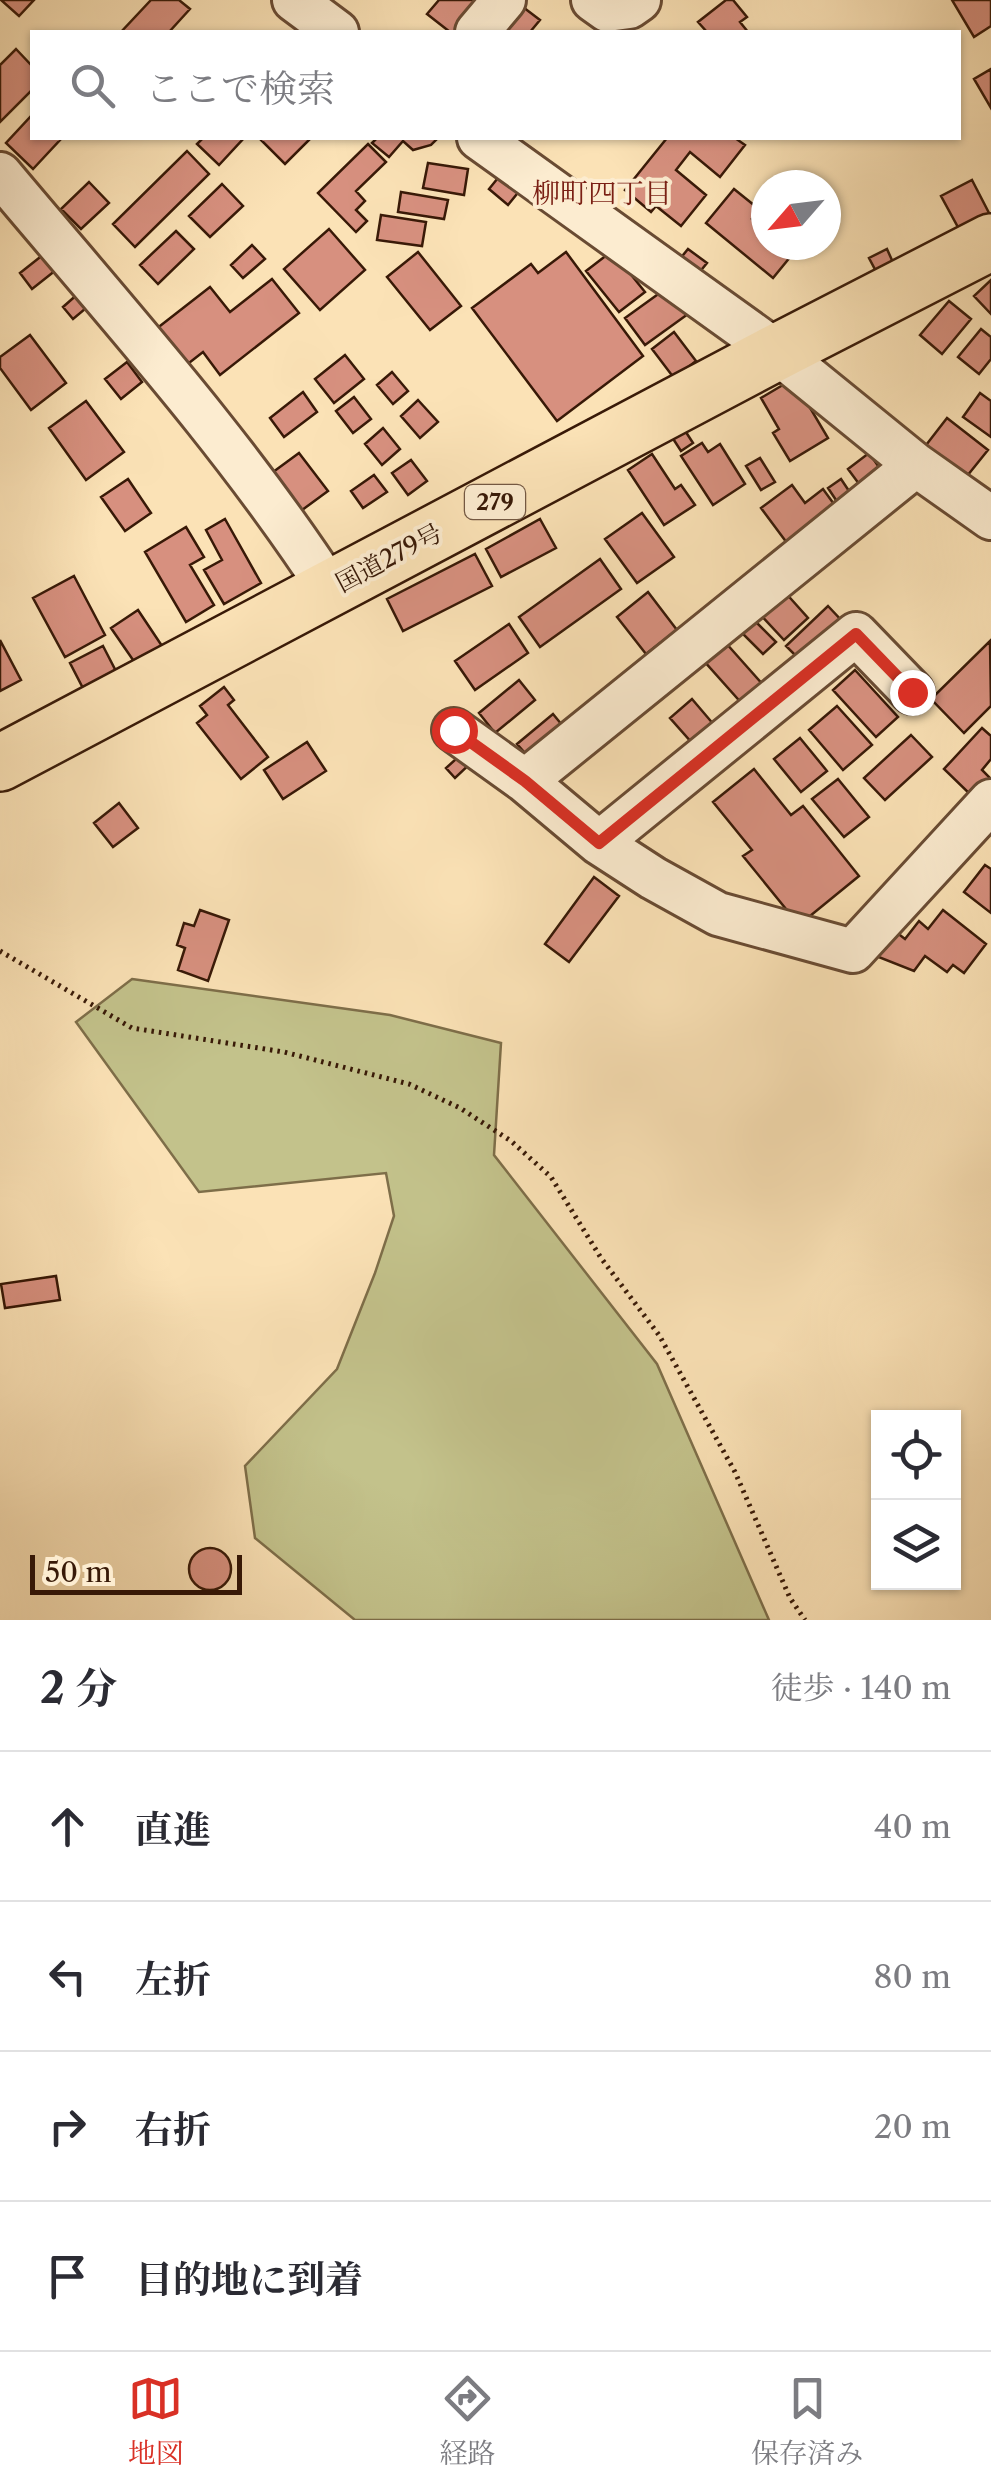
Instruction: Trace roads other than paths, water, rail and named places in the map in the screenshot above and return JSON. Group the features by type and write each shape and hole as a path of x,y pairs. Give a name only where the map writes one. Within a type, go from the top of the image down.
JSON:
{"highway":[{"name":"国道279号","path":"4,753 330,590 991,242"}],"street":[{"path":"294,0 334,30"},
{"path":"479,30 504,0"},
{"path":"593,0 607,10 629,7 638,0"},
{"path":"482,140 777,352 916,465 991,518"},
{"path":"0,174 199,408 295,536 330,590"},
{"path":"525,781 916,465"},
{"path":"599,843 856,634 912,692"},
{"path":"454,730 525,781 599,843 653,878 718,914 853,952 991,801"}],"district":[{"name":"柳町四丁目","path":"602,193"}]}
